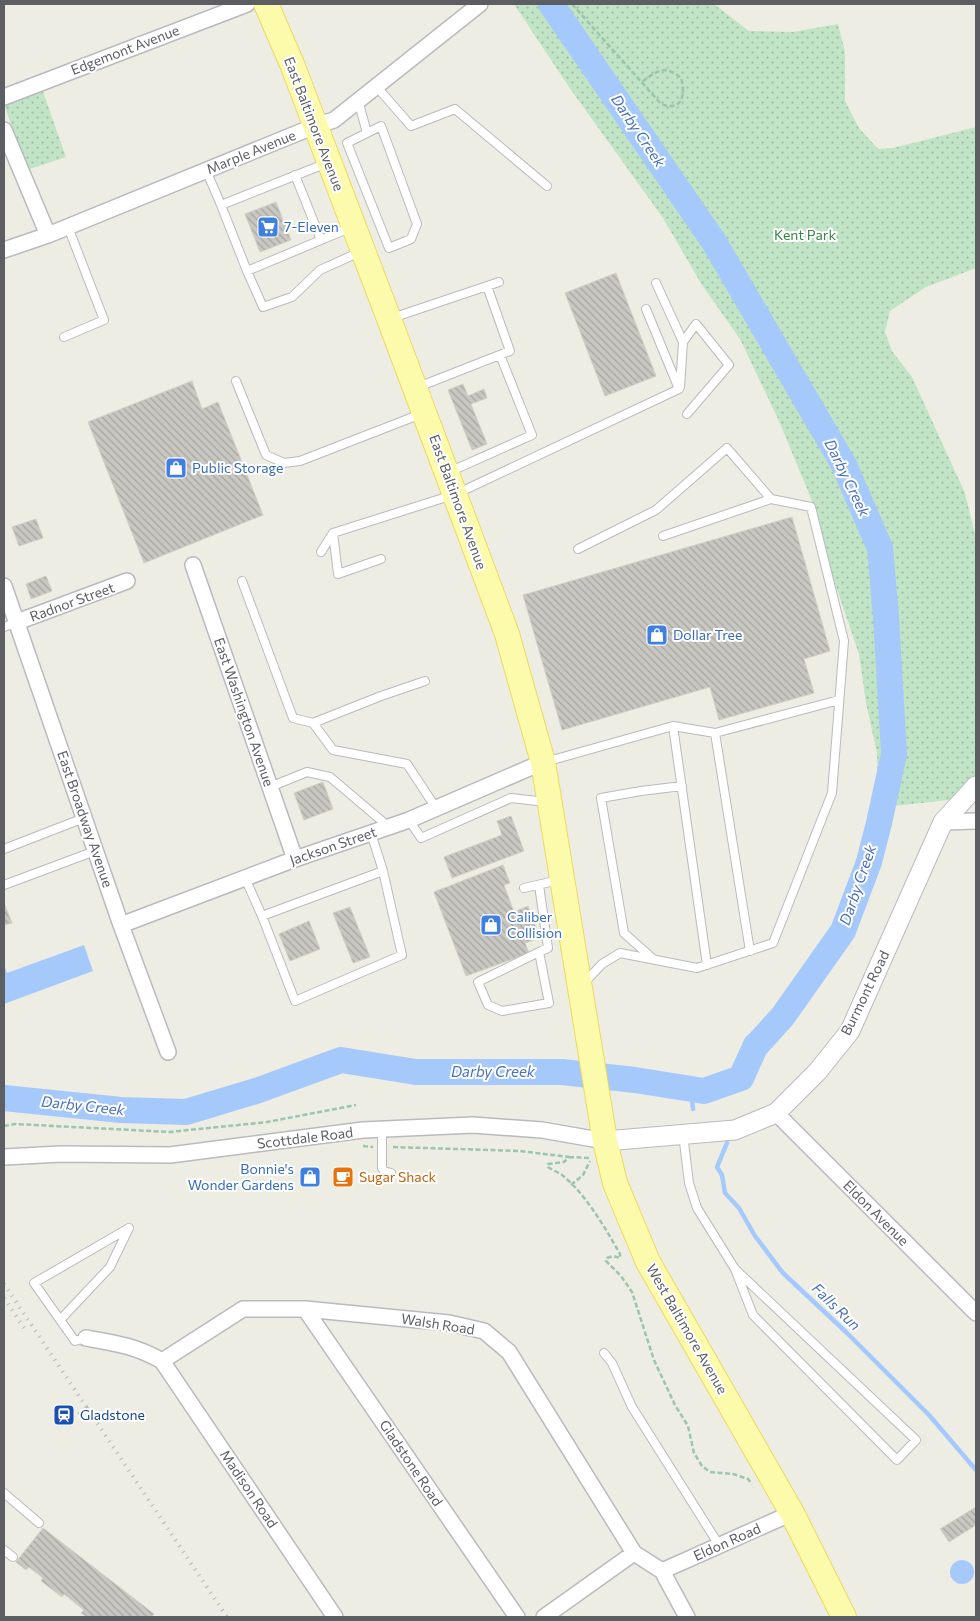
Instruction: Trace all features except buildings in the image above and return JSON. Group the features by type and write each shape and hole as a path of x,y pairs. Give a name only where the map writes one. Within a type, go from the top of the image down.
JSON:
{"main road":[{"name":"East Baltimore Avenue","path":"266,4 292,64 416,388 507,634 543,762 586,1020"},
{"name":"West Baltimore Avenue","path":"586,1020 604,1131 615,1183 648,1262 792,1513 844,1617"}],"street":[{"name":"Edgemont Avenue","path":"4,97 247,4"},
{"name":"Marple Avenue","path":"4,250 48,235 315,126 334,120 476,7"},
{"path":"4,130 48,235"},
{"name":"East Washington Avenue","path":"194,565 295,859"},
{"name":"Radnor Street","path":"10,624 127,581"},
{"name":"East Broadway Avenue","path":"4,586 10,624 84,818 168,1052"},
{"name":"Jackson Street","path":"121,925 295,859 409,820 543,762"},
{"name":"Burmont Road","path":"604,1131 683,1134 735,1130 776,1113 818,1071 850,1031 943,822 976,786"},
{"path":"943,822 976,820"},
{"name":"Eldon Avenue","path":"776,1113 976,1313"},
{"name":"Scottdale Road","path":"4,1156 61,1154 170,1155 363,1130 473,1125 542,1130 604,1131"},
{"name":"Walsh Road","path":"162,1360 243,1309 305,1309 448,1323 484,1331 509,1352 634,1553 662,1570"},
{"name":"Gladstone Road","path":"305,1309 517,1617"},
{"path":"86,1338 118,1343 144,1350 162,1360"},
{"name":"Madison Road","path":"162,1360 335,1617"},
{"name":"Eldon Road","path":"662,1570 792,1513"},
{"path":"544,1617 634,1553"},
{"path":"662,1570 687,1617"}],"lane":[{"path":"376,86 411,126 455,109 547,186"},
{"path":"358,100 367,133"},
{"path":"381,126 416,224 411,239 389,248 347,143 367,133 381,126"},
{"path":"221,204 329,162"},
{"path":"206,170 263,307 292,297 320,270 362,251"},
{"path":"294,175 321,240"},
{"path":"247,271 354,226"},
{"path":"64,337 104,320 68,227"},
{"path":"389,319 498,282"},
{"path":"656,283 683,342 679,389"},
{"path":"416,388 510,351 487,286"},
{"path":"646,309 679,389"},
{"path":"683,342 696,324 729,365 688,414"},
{"path":"452,484 532,435 500,355"},
{"path":"236,381 266,455 284,463 300,461 425,412"},
{"path":"320,552 333,533 679,389"},
{"path":"578,549 656,510 727,448 771,500"},
{"path":"581,986 602,964 620,953 697,968 773,944 832,793 844,641 812,507 771,500 663,536"},
{"path":"333,533 338,574 381,559"},
{"path":"242,581 293,718 312,723 426,681"},
{"path":"543,762 673,726 716,733 839,700"},
{"path":"312,723 333,750 407,764 436,808"},
{"path":"673,726 706,965"},
{"path":"716,733 750,951"},
{"path":"270,787 307,772 330,777 389,827"},
{"path":"653,960 624,933 601,798 682,786"},
{"path":"409,820 421,838 511,798 551,802"},
{"path":"4,849 84,818"},
{"path":"245,878 295,1001 402,955 383,871 371,833"},
{"path":"4,885 95,851"},
{"path":"262,916 383,871"},
{"path":"524,888 563,879"},
{"path":"539,885 548,948 539,952 478,982 488,1005 502,1011 548,1003 539,952"},
{"path":"382,1129 382,1168 391,1174"},
{"path":"683,1134 689,1183 697,1208 735,1269 753,1315 897,1460 916,1440 735,1269"},
{"path":"60,1320 110,1267 129,1228 34,1283 60,1320 75,1341 86,1338"},
{"path":"604,1353 612,1363 632,1407 719,1546"},
{"path":"4,1493 39,1523"},
{"path":"4,1550 13,1557"}],"path":[{"path":"572,4 661,104 669,107 676,106 684,94 681,78 675,72 666,69 652,74 642,82"},
{"path":"4,1126 15,1124 170,1132 267,1122 356,1105"},
{"path":"363,1146 520,1150 569,1157 592,1158 582,1175 572,1185"},
{"path":"569,1157 564,1162 548,1164 548,1167 572,1185 595,1213 620,1254 620,1258 613,1256 607,1258 606,1261 621,1276 632,1292 654,1360 675,1406 688,1426 694,1453 702,1466 710,1472 733,1474 748,1479 753,1484"},
{"path":"78,1414 90,1406"}],"green space":[{"name":"Kent Park","path":"514,4 714,4 749,31 793,32 838,24 845,52 845,101 859,128 878,149 893,148 976,127 976,268 926,287 890,311 885,332 892,351 912,377 965,493 976,538 976,797 876,808 878,793 877,753 866,703 859,654 828,563 817,513 779,421 740,339 702,285 663,218 569,87"},
{"path":"42,89 66,157 27,170 5,107 7,101"}],"water":[{"path":"84,945 93,971 4,1004 4,964 7,973"},
{"path":"962,1560 970,1564 974,1572 970,1580 962,1584 954,1580 950,1572 954,1564"}],"waterway":[{"name":"Darby Creek","path":"4,1098 121,1110 186,1112 256,1091 341,1060 416,1072 562,1072 635,1080 704,1091 741,1078 756,1045 755,1047 783,1016 843,931 869,862 894,754 880,548 844,465 714,242 551,4"},
{"path":"691,1089 693,1109"},
{"name":"Falls Run","path":"727,1143 717,1167 722,1175 725,1193 739,1208 755,1236 783,1273 847,1333 929,1415 976,1470"}],"railway":[{"path":"4,1284 227,1617"},
{"path":"4,1298 26,1331"}],"place":[{"name":"7-Eleven","path":"268,227"},
{"name":"Public Storage","path":"176,468"},
{"name":"Dollar Tree","path":"657,635"},
{"name":"Caliber Collision","path":"491,925"},
{"name":"Bonnie's Wonder Gardens","path":"310,1177"},
{"name":"Sugar Shack","path":"343,1177"},
{"name":"Gladstone","path":"64,1415"}]}
